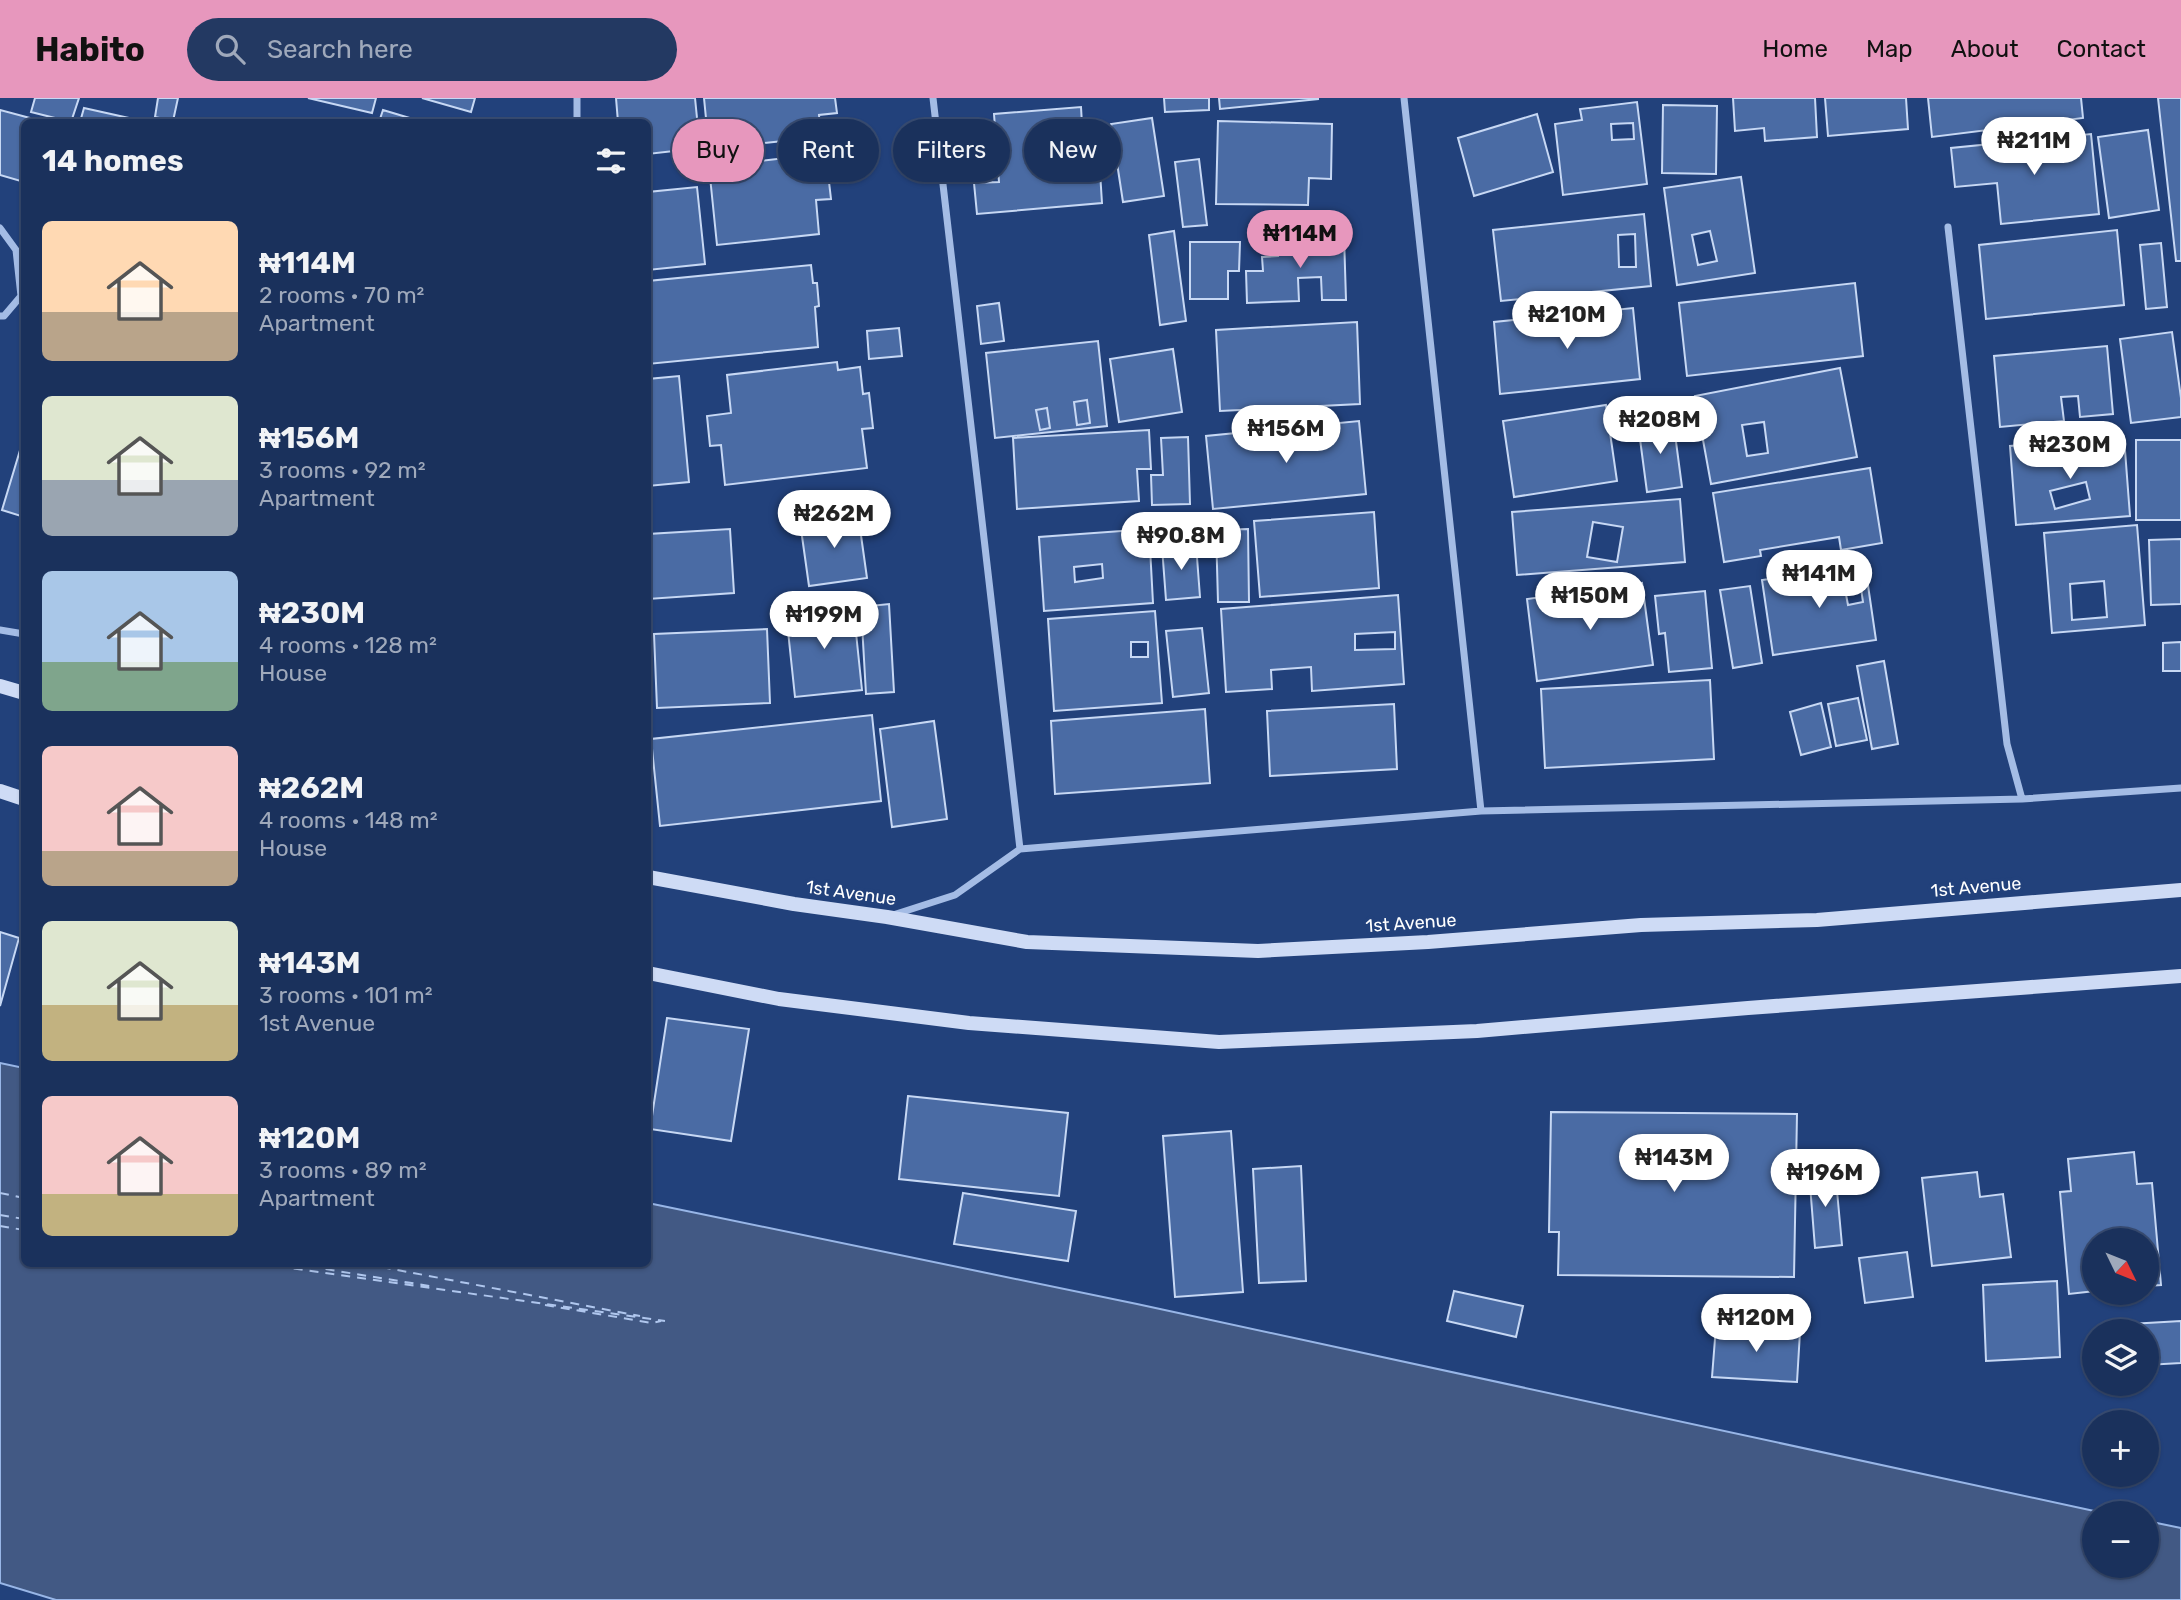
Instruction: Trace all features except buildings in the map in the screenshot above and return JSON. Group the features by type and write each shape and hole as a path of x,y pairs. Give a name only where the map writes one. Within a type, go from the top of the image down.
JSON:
{"main road":[{"path":"0,686 21,693"},
{"path":"0,792 21,798"},
{"name":"1st Avenue","path":"651,878 1027,942 1258,951 1428,942 1641,925 1817,920 2181,890"},
{"path":"651,974 779,999 969,1023 1219,1042 1476,1031 2181,976"}],"street":[{"path":"577,98 577,119"},
{"path":"933,98 1020,849"},
{"path":"1404,98 1481,811"},
{"path":"1948,227 2007,744 2022,799"},
{"path":"0,228 16,250 21,296 4,316 0,316"},
{"path":"0,630 21,634"},
{"path":"887,917 955,895 1020,849 1481,811 2022,799 2181,788"}],"water":[{"path":"0,1063 21,1067 21,1267 651,1267 651,1204 1137,1304 2082,1508 2082,1578 2159,1578 2159,1523 2181,1528 2181,1600 56,1600 0,1583"}],"ferry route":[{"path":"0,1193 21,1197"},
{"path":"0,1215 21,1218"},
{"path":"0,1226 21,1230"},
{"path":"283,1267 665,1321"},
{"path":"313,1267 436,1287"},
{"path":"382,1267 640,1316"},
{"path":"545,1305 652,1323 661,1321"}]}
